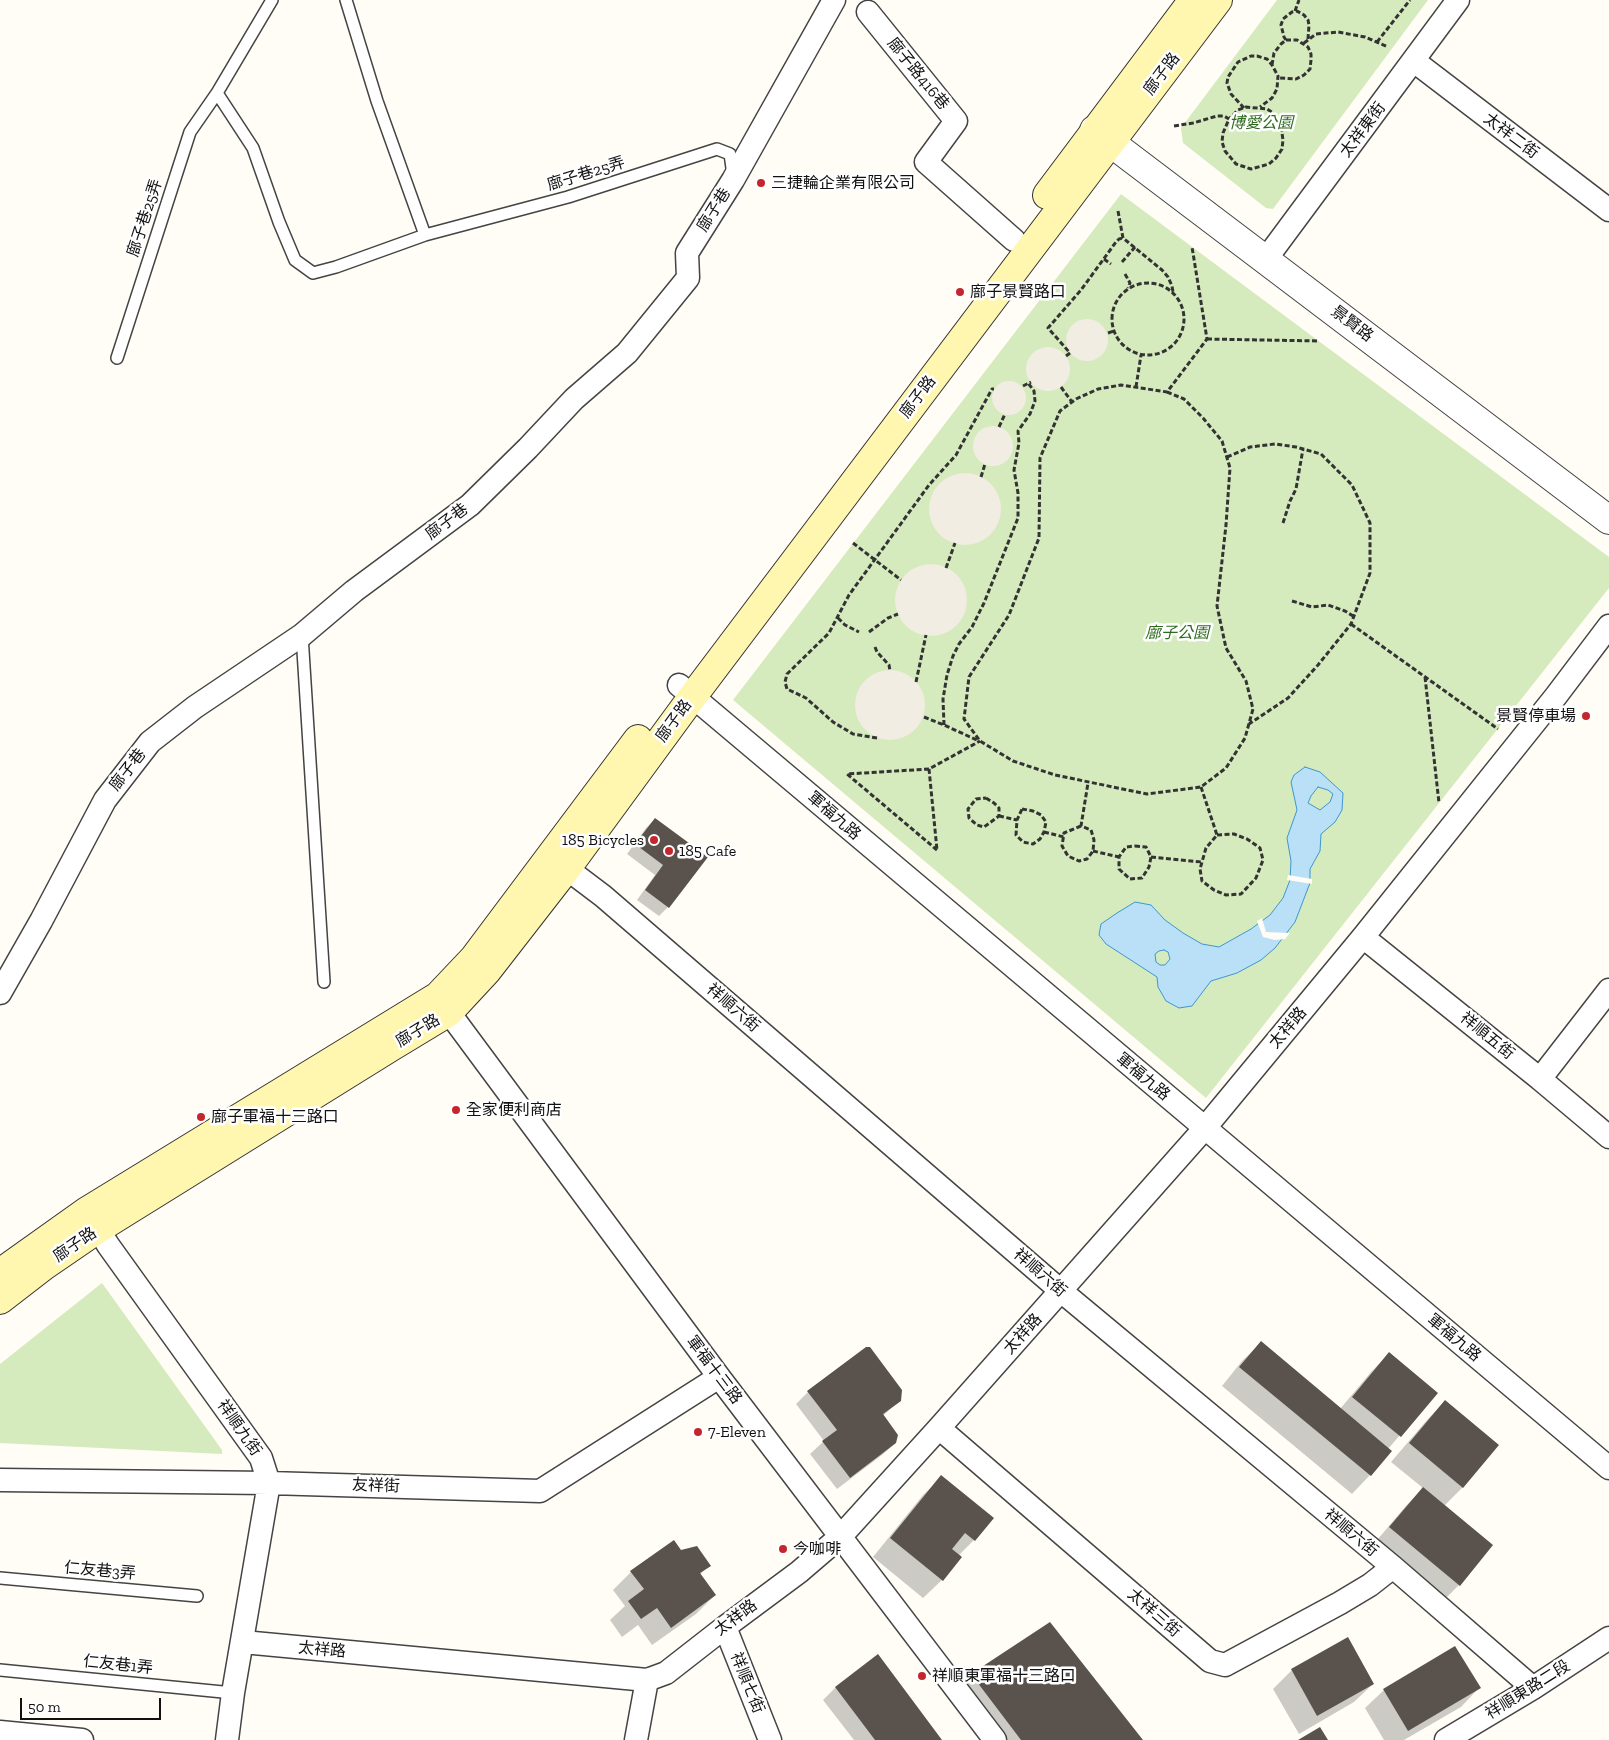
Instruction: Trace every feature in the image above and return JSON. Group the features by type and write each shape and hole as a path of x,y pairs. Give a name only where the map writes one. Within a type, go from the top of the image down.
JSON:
{"main road":[{"name":"廍子路","path":"0,1273 93,1220 443,1004 474,958 558,862 1102,136 1193,0"},
{"name":"廍子路","path":"686,691 1014,240 1218,0"},
{"name":"廍子路","path":"0,1300 44,1266 93,1220"}],"street":[{"name":"廍子巷","path":"0,993 105,800 150,742 195,707 302,635 354,591 470,506 574,399 627,353 688,278 687,253 733,180 834,0"},
{"name":"太祥東街","path":"1266,259 1414,62 1458,0"},
{"name":"廍子路416巷","path":"868,12 956,121 926,162 1014,240"},
{"name":"太祥二街","path":"1414,62 1609,210"},
{"name":"景賢路","path":"1102,136 1609,520"},
{"name":"太祥路","path":"243,1642 647,1680 666,1673 799,1572 840,1536 939,1428 1204,1129 1363,937 1556,696 1609,626"},
{"name":"軍福九路","path":"686,691 1609,1468"},
{"name":"祥順六街","path":"558,862 604,896 1061,1291 1393,1567 1533,1688"},
{"name":"祥順五街","path":"1363,937 1609,1137"},
{"path":"1540,1079 1609,990"},
{"name":"軍福十三路","path":"443,1004 719,1377 995,1740"},
{"name":"祥順九街","path":"93,1220 108,1246 261,1458 270,1483 233,1693 227,1740"},
{"name":"友祥街","path":"0,1480 270,1483 540,1491 719,1377"},
{"name":"太祥三街","path":"939,1428 1210,1661 1225,1665 1340,1603 1370,1585 1393,1567"},
{"name":"祥順七街","path":"725,1627 770,1740"},
{"name":"祥順東路二段","path":"1446,1740 1533,1688 1609,1638"},
{"path":"636,1740 647,1680"},
{"path":"0,1732 82,1740"}],"lane":[{"name":"廍子巷25弄","path":"117,358 190,132 217,94 272,0"},
{"path":"346,0 377,101 425,235"},
{"name":"廍子巷25弄","path":"217,94 253,148 279,222 295,260 313,273 336,267 425,235 568,197 717,149 730,154 733,180"},
{"path":"302,635 324,982"},
{"name":"仁友巷3弄","path":"0,1578 197,1596"},
{"name":"仁友巷1弄","path":"0,1670 233,1693"}],"path":[{"path":"1295,12 1299,0"},
{"path":"1377,42 1410,0"},
{"path":"1286,40 1281,25 1283,19 1288,14 1295,12 1304,15 1308,20 1308,39"},
{"path":"1304,43 1320,33 1338,32 1365,37 1388,47"},
{"path":"1272,65 1274,53 1286,40 1297,40 1308,47 1311,54 1310,69 1304,76 1296,79 1279,78"},
{"path":"1244,108 1231,94 1228,77 1242,59 1251,56 1262,57 1272,65 1279,78 1277,89 1272,98 1259,107"},
{"path":"1259,107 1267,109 1278,118 1283,140 1282,148 1276,158 1269,164 1260,168 1243,168 1229,157 1222,142 1226,125 1238,110 1259,107"},
{"path":"1174,126 1217,116 1224,116 1229,120"},
{"path":"1118,211 1123,238 1168,276 1173,292 1181,304 1184,313 1182,333 1177,342 1161,353 1151,356 1141,355 1122,345 1114,331 1112,315 1120,296 1128,288 1148,282 1159,284 1173,292"},
{"path":"1066,356 1070,353 1048,328 1081,290 1119,239 1123,238"},
{"path":"1122,262 1135,247"},
{"path":"1167,392 1207,339 1192,247"},
{"path":"1104,259 1111,264"},
{"path":"1125,274 1130,283 1128,288"},
{"path":"1108,333 1114,331"},
{"path":"1207,339 1319,341"},
{"path":"1136,387 1141,355"},
{"path":"944,724 943,699 947,675 953,656 959,644 972,628 984,603 1018,518 1018,493 1014,470 1018,431 1030,414 1035,401 1034,390 1030,382 1023,386"},
{"path":"924,717 980,741 1013,762 1088,783 1147,794 1201,787 1226,768 1245,738 1253,709 1246,681 1226,648 1217,606 1230,468 1222,442 1204,418 1184,399 1167,392 1121,385 1098,389 1060,410 1040,458 1040,538 1008,615 969,676 964,719 980,741"},
{"path":"1061,387 1072,402"},
{"path":"877,738 853,734 833,722 806,698 787,689 785,682 787,674 829,633 849,595 919,499 956,455 992,389 994,389"},
{"path":"999,427 1005,414"},
{"path":"1227,457 1250,447 1275,444 1321,454 1352,485 1370,523 1370,573 1350,624 1318,665 1288,698 1249,724"},
{"path":"1283,523 1296,489 1303,449"},
{"path":"981,477 985,464"},
{"path":"853,543 901,580"},
{"path":"946,568 955,543"},
{"path":"1292,601 1312,607 1328,605 1354,616"},
{"path":"869,632 888,618 898,614"},
{"path":"838,618 845,625 858,632"},
{"path":"1350,624 1498,729"},
{"path":"916,682 926,635"},
{"path":"875,647 889,665 890,670"},
{"path":"1425,676 1439,803"},
{"path":"929,769 937,850 847,774 929,769 980,741"},
{"path":"1081,826 1088,783"},
{"path":"1201,787 1217,835"},
{"path":"999,816 999,808 986,798 976,799 968,809 969,818 977,825 984,827 999,816 1017,820"},
{"path":"1022,809 1041,815 1046,822 1044,832 1040,839 1033,844 1023,842 1016,835 1017,820 1022,809"},
{"path":"1081,826 1091,830 1094,840 1093,851 1088,859 1079,861 1068,856 1062,846 1064,837 1064,833 1081,826"},
{"path":"1044,832 1064,837"},
{"path":"1234,834 1248,839 1260,848 1263,860 1256,878 1242,894 1226,895 1214,890 1202,881 1200,869 1206,848 1217,835 1234,834"},
{"path":"1135,846 1146,847 1151,857 1149,867 1142,878 1130,880 1118,869 1119,857 1126,847 1135,846"},
{"path":"1093,851 1119,857"},
{"path":"1151,857 1202,862"}],"green space":[{"name":"博愛公園","path":"1277,0 1428,0 1273,209 1266,208 1183,143 1181,128"},
{"name":"廍子公園","path":"1121,194 1609,557 1609,588 1206,1098 733,700"},
{"path":"102,1283 222,1450 222,1454 0,1443 0,1364"}],"shaded area":[{"path":"1091,319 1099,322 1105,328 1108,340 1105,352 1099,358 1083,361 1075,358 1069,352 1066,336 1069,328 1075,322"},
{"path":"1048,347 1060,351 1066,357 1070,369 1066,381 1060,387 1048,391 1036,387 1030,381 1026,369 1030,357 1036,351"},
{"path":"1009,381 1016,382 1021,386 1025,391 1025,405 1021,410 1016,414 1009,415 1002,414 997,410 993,405 992,398 993,391 997,386 1002,382"},
{"path":"989,426 997,426 1004,429 1010,435 1013,446 1010,457 1004,463 997,466 989,466 982,463 976,457 973,450 973,442 976,435 982,429"},
{"path":"965,473 985,479 995,489 1001,509 995,529 985,539 965,545 945,539 935,529 929,509 935,489 945,479"},
{"path":"931,564 951,570 961,580 967,600 961,620 951,630 931,636 911,630 901,620 895,600 901,580 911,570"},
{"path":"890,670 903,673 915,680 922,692 925,705 922,718 915,730 903,737 890,740 877,737 865,730 858,718 855,705 858,692 865,680 877,673"}],"water":[{"path":"1305,767 1320,772 1343,793 1342,810 1335,822 1321,834 1320,851 1310,869 1310,883 1295,922 1275,948 1261,960 1237,973 1211,981 1192,1006 1179,1008 1166,1001 1158,987 1157,977 1106,944 1099,935 1101,924 1135,902 1151,905 1165,920 1183,933 1202,944 1219,947 1251,929 1270,915 1283,898 1290,880 1291,861 1287,838 1297,810 1291,782 1294,775","holes":["1318,787 1328,790 1333,794 1330,802 1320,810 1308,803","1164,950 1168,952 1170,959 1165,965 1160,965 1156,962 1155,954"]}],"pier":[{"path":"1288,875 1312,879 1312,884 1287,880"},
{"path":"1262,918 1266,932 1290,933 1285,939 1275,940 1263,937 1257,921"}],"building":[{"path":"655,818 708,857 669,908 645,890 663,865 635,844"},
{"path":"1261,1341 1392,1451 1371,1476 1239,1367"},
{"path":"866,1347 870,1347 902,1390 901,1401 883,1414 898,1435 896,1443 850,1478 822,1441 837,1430 807,1391"},
{"path":"1389,1352 1438,1393 1401,1437 1352,1397"},
{"path":"1445,1400 1499,1445 1463,1488 1409,1443"},
{"path":"941,1475 994,1518 975,1541 965,1533 952,1549 962,1557 943,1581 890,1538"},
{"path":"1423,1487 1493,1545 1460,1586 1389,1527"},
{"path":"674,1540 681,1550 697,1546 711,1566 700,1573 716,1595 671,1628 657,1608 641,1619 628,1601 644,1589 630,1571"},
{"path":"1050,1622 1143,1740 1021,1740 971,1674"},
{"path":"1348,1637 1374,1684 1317,1716 1291,1669"},
{"path":"1455,1646 1481,1688 1408,1731 1383,1689"},
{"path":"878,1654 942,1740 875,1740 835,1687"},
{"path":"1320,1727 1328,1740 1298,1740"}],"place":[{"name":"三捷輪企業有限公司","path":"761,183"},
{"name":"廍子景賢路口","path":"960,292"},
{"name":"景賢停車場","path":"1586,716"},
{"name":"185 Bicycles","path":"654,840"},
{"name":"185 Cafe","path":"669,851"},
{"name":"全家便利商店","path":"456,1110"},
{"name":"廍子軍福十三路口","path":"201,1117"},
{"name":"7-Eleven","path":"698,1432"},
{"name":"今咖啡","path":"783,1549"},
{"name":"祥順東軍福十三路口","path":"922,1676"}]}
